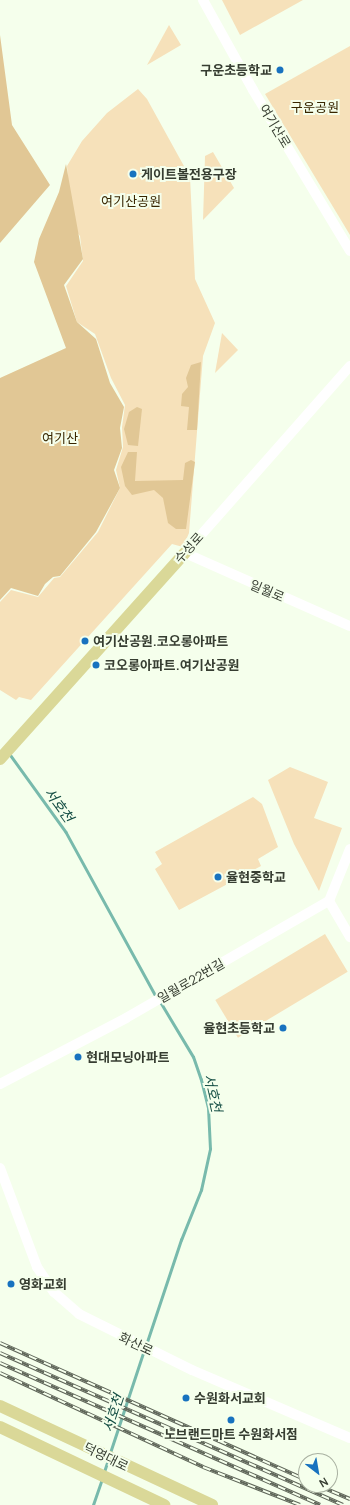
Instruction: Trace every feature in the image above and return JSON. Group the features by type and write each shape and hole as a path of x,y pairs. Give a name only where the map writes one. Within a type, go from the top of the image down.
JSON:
{"main road":[{"name":"수성로","path":"0,759 185,553"},
{"name":"덕영대로","path":"0,1406 141,1474 212,1505"},
{"name":"덕영대로","path":"0,1427 164,1505"}],"street":[{"name":"여기산로","path":"204,0 253,90 350,251"},
{"name":"수성로","path":"185,553 350,366"},
{"name":"일월로","path":"185,553 350,626"},
{"path":"350,849 329,901 350,937"},
{"name":"일월로22번길","path":"0,1084 126,1018 329,901"},
{"name":"화산로","path":"0,1168 44,1280 79,1314 120,1337 183,1366 350,1438"}],"green space":[{"path":"222,0 303,0 240,35"},
{"path":"169,25 181,45 147,65"},
{"path":"0,35 12,125 50,185 0,243"},
{"name":"구운공원","path":"350,46 350,235 265,94"},
{"name":"여기산공원","path":"138,89 147,99 190,177 195,279 215,323 203,356 189,533 183,547 172,544 31,700 19,697 16,700 0,690 0,602 11,590 38,597 54,578 60,577 98,532 120,488 116,470 123,447 122,427 125,405 111,378 95,334 77,322 66,286 83,261 80,236 72,226 67,166 82,141 107,113"},
{"path":"213,152 234,188 203,220 205,156"},
{"name":"여기산","path":"66,164 83,259 64,285 77,322 96,339 110,383 124,407 120,428 122,448 114,470 120,488 96,532 60,576 53,577 45,584 38,596 11,588 0,600 0,378 66,348 34,262 39,239 59,192"},
{"path":"222,333 238,350 215,373"},
{"path":"201,362 197,430 187,430 189,407 181,406 182,394 188,387 186,378 191,365"},
{"path":"137,407 142,409 138,446 128,445 124,429 129,412"},
{"path":"128,452 137,452 135,481 183,480 185,463 191,460 195,462 186,529 176,529 168,523 163,498 154,490 132,495 125,486 121,467"},
{"path":"290,767 328,782 314,818 342,828 319,891 294,844 268,780"},
{"path":"253,797 262,804 278,847 258,859 261,866 179,910 155,869 162,864 155,852"},
{"path":"325,934 348,972 238,1038 215,1000"}],"waterway":[{"name":"서호천","path":"9,753 66,832 157,998"},
{"name":"서호천","path":"146,1345 181,1240 201,1190 210,1149 208,1108 201,1080 193,1057 160,1002"},
{"name":"서호천","path":"110,1453 144,1350"},
{"name":"서호천","path":"104,1472 108,1460"},
{"name":"서호천","path":"93,1505 102,1479"}],"railway":[{"path":"0,1343 298,1476"},
{"path":"0,1353 343,1505"},
{"path":"0,1363 320,1505"},
{"path":"0,1373 203,1467 300,1505"},
{"path":"336,1493 350,1499"}],"place":[{"name":"구운초등학교","path":"280,70"},
{"name":"게이트볼전용구장","path":"133,174"},
{"name":"여기산공원.코오롱아파트","path":"85,641"},
{"name":"코오롱아파트.여기산공원","path":"96,665"},
{"name":"율현중학교","path":"218,877"},
{"name":"율현초등학교","path":"283,1028"},
{"name":"현대모닝아파트","path":"78,1057"},
{"name":"영화교회","path":"11,1284"},
{"name":"수원화서교회","path":"186,1398"},
{"name":"노브랜드마트 수원화서점","path":"231,1420"}]}
